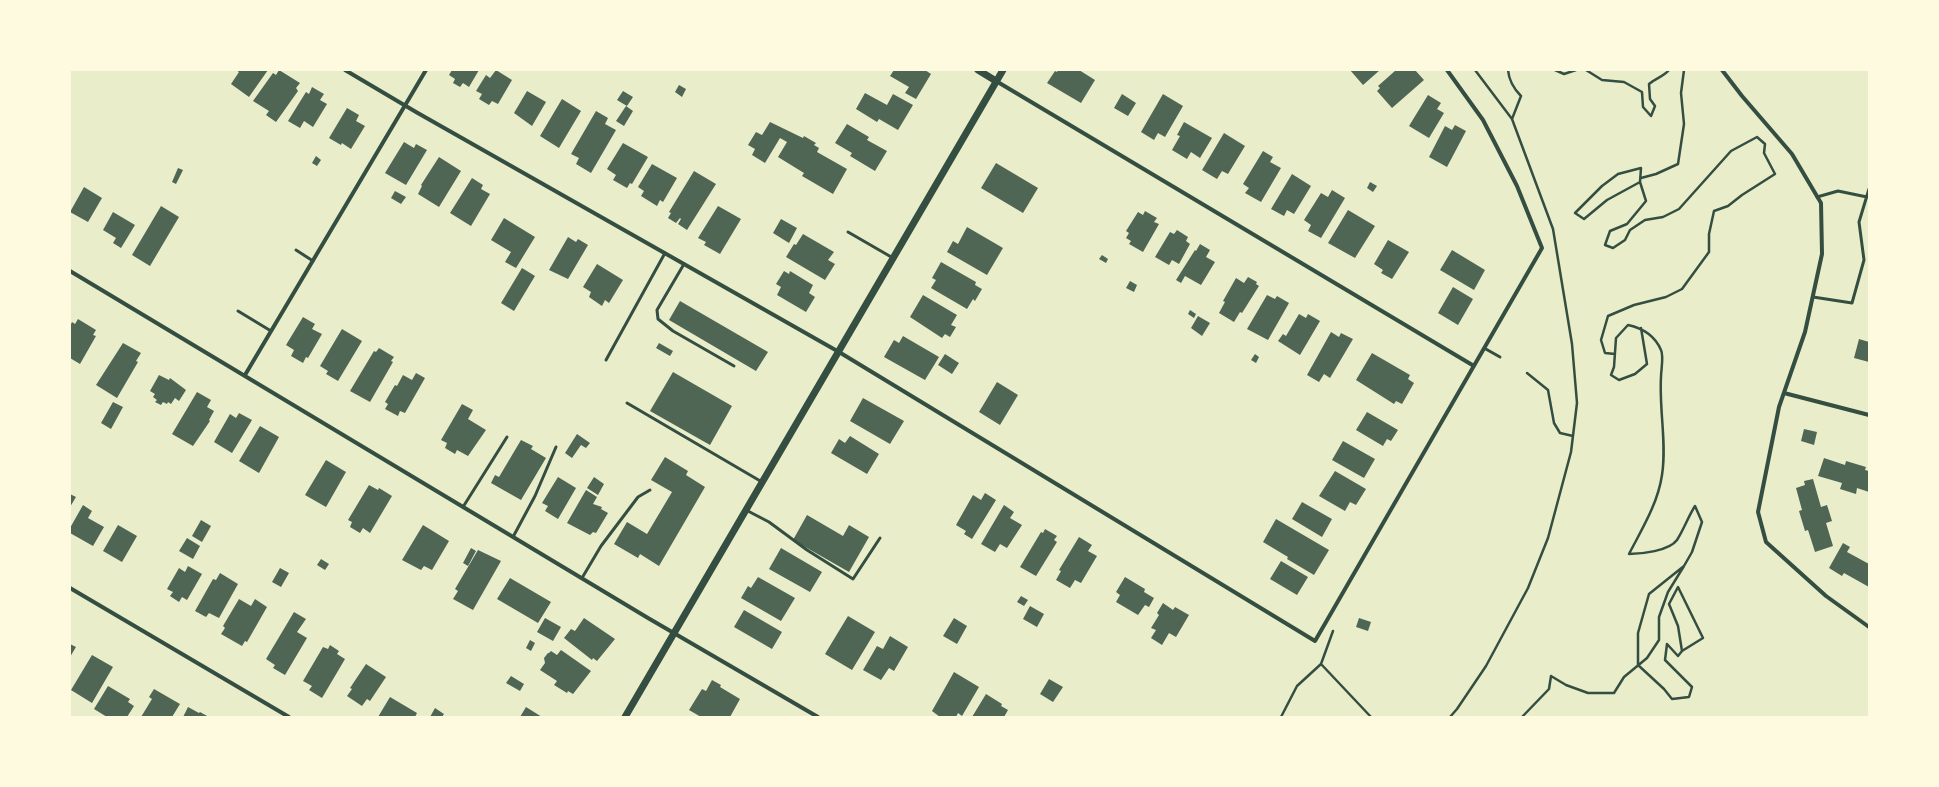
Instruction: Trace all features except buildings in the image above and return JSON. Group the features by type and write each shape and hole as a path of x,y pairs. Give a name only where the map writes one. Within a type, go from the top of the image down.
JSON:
{"street":[{"path":"345,70 405,106 839,352 1315,641 1542,248 1517,186 1483,120 1447,70"},
{"path":"245,375 426,70"},
{"path":"978,70 1474,366"},
{"path":"625,717 1003,70"},
{"path":"1722,70 1742,96 1792,154 1821,203 1822,254 1805,332 1779,407 1758,512 1766,542 1826,596 1869,627"},
{"path":"70,271 674,633 818,717"},
{"path":"1784,393 1869,415"},
{"path":"70,588 289,717"}],"lane":[{"path":"1813,297 1852,303 1864,260 1859,222 1869,189"},
{"path":"1817,197 1838,191 1867,197"},
{"path":"848,232 893,258"},
{"path":"296,250 313,261"},
{"path":"606,360 665,253"},
{"path":"684,264 657,310 658,318 673,331 734,366"},
{"path":"238,311 271,331"},
{"path":"1484,348 1500,357"},
{"path":"627,402 762,482"},
{"path":"463,507 507,437"},
{"path":"513,537 535,496 556,447"},
{"path":"582,578 601,546 638,497 650,490"},
{"path":"746,510 769,522 807,550 853,580 880,538"}],"path":[{"path":"1450,717 1458,709 1486,666 1528,588 1548,538 1571,452 1576,403 1572,344 1553,229 1512,118 1475,70"},
{"path":"1508,70 1509,78 1515,90 1521,96 1512,118"},
{"path":"1555,70 1564,74 1576,70"},
{"path":"1586,70 1602,80 1624,82 1642,92 1641,99 1643,107 1651,116 1655,106 1650,99 1649,84 1655,78 1664,76 1669,70"},
{"path":"1641,178 1656,174 1678,164 1684,124 1681,93 1684,70"},
{"path":"1615,354 1605,352 1601,340 1608,316 1634,305 1666,297 1682,289 1709,252 1709,234 1714,211 1728,206 1742,194 1775,174 1764,153 1765,144 1757,137 1732,151 1679,209 1663,217 1645,220 1630,230 1625,240 1613,248 1604,245 1610,231 1626,224 1646,201 1640,182 1641,168 1618,174 1602,186 1575,213 1584,219 1606,200 1640,182"},
{"path":"1522,717 1549,689 1551,676 1566,685 1588,693 1614,693 1624,677 1647,658 1659,640 1659,617 1668,592 1692,552 1702,522 1695,506 1676,541 1660,549 1641,554 1629,554 1652,510 1662,476 1664,441 1660,389 1662,351 1653,338 1641,328 1628,325 1616,338 1614,367 1611,375 1619,380 1636,374 1647,364 1641,328"},
{"path":"1527,373 1548,390 1554,423 1560,433 1573,436"},
{"path":"1682,651 1678,626 1669,604 1678,587 1703,638 1682,651 1678,656 1667,644 1665,660 1692,687 1689,697 1672,699 1664,689 1638,665 1638,633 1649,594 1684,566"},
{"path":"1281,717 1297,686 1321,664 1334,632"},
{"path":"1321,664 1371,717"}]}
